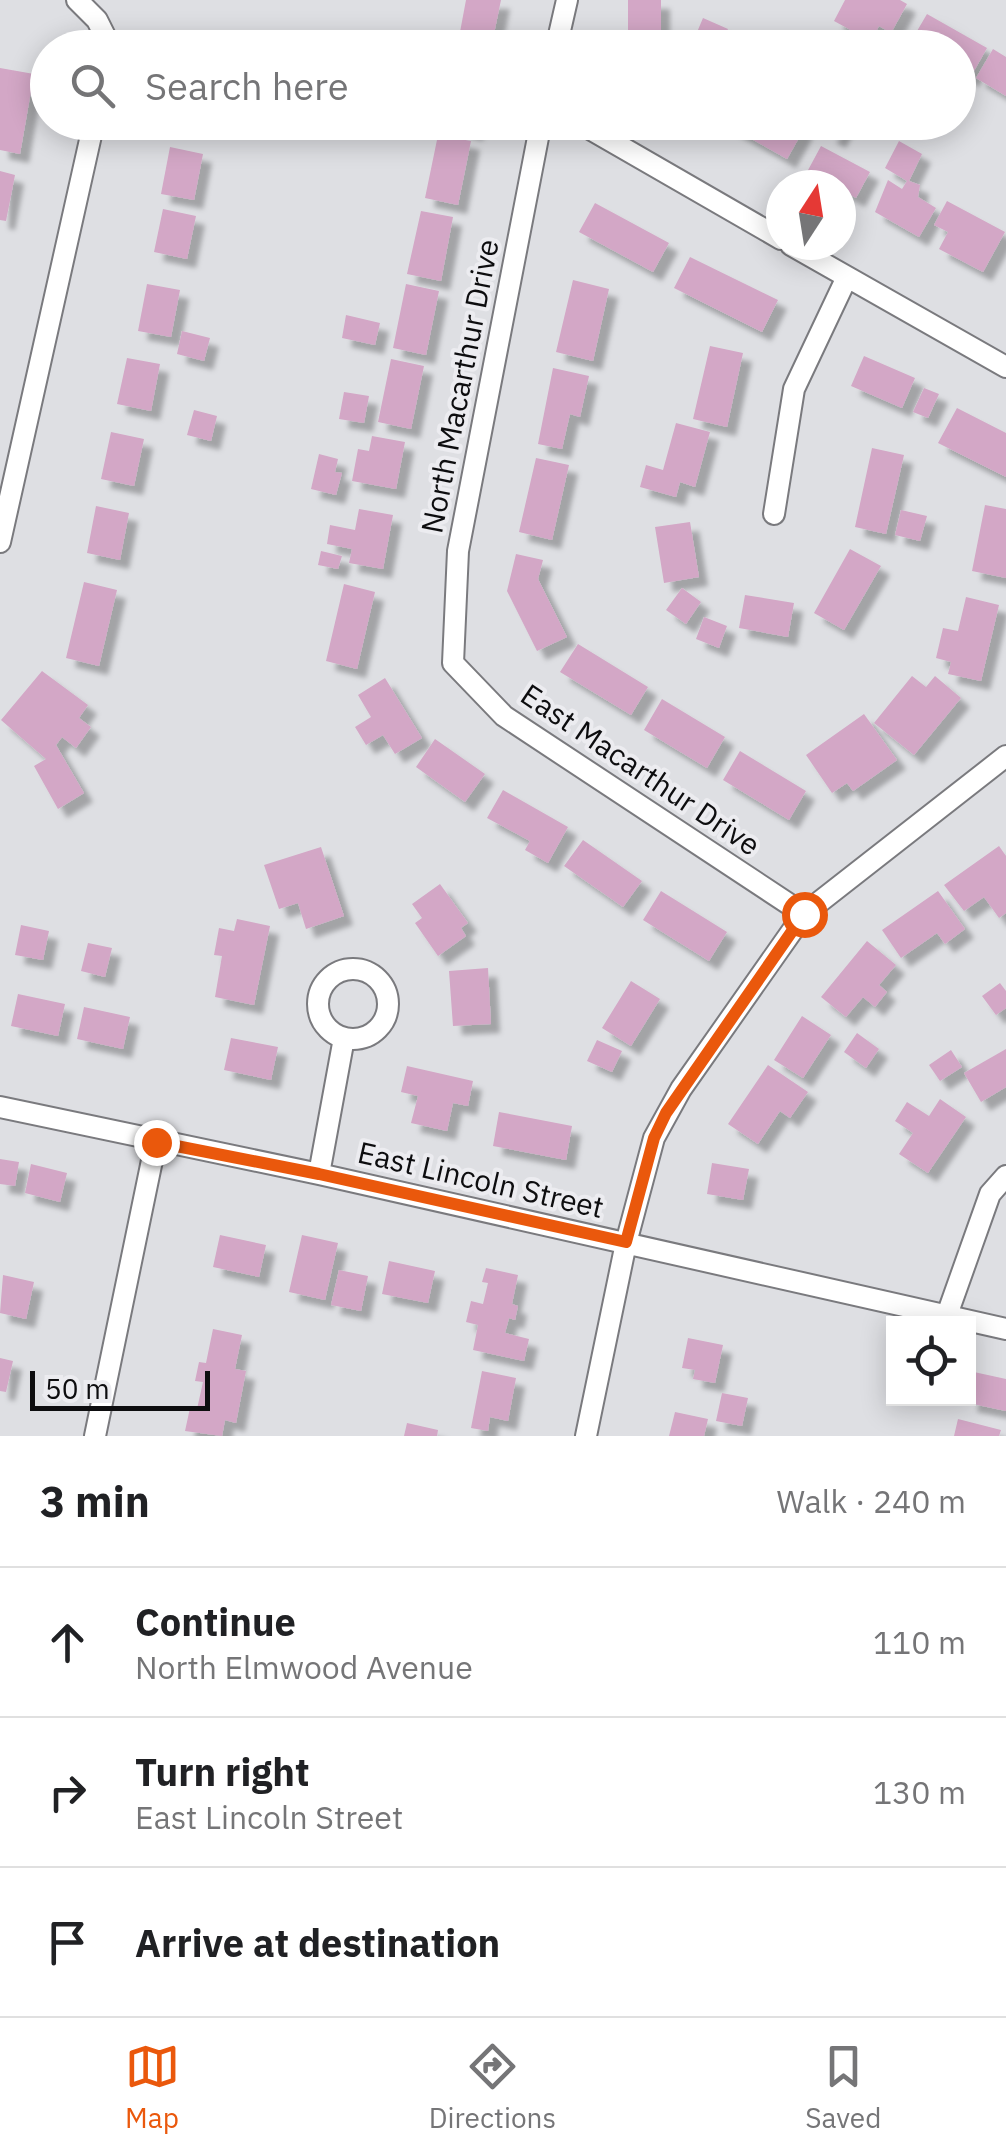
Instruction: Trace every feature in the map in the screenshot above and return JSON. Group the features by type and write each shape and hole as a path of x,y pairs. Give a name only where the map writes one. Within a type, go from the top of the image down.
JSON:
{"street":[{"path":"77,0 102,30"},
{"path":"560,30 567,0"},
{"path":"0,542 90,140"},
{"name":"North Macarthur Drive","path":"454,663 458,550 537,140"},
{"path":"609,140 766,230"},
{"path":"817,260 1006,366"},
{"path":"774,514 794,389 847,277"},
{"name":"East Macarthur Drive","path":"454,663 504,716 804,914"},
{"path":"586,1436 626,1242 654,1138 666,1113 804,914 1006,756"},
{"path":"319,1174 344,1038"},
{"name":"East Lincoln Street","path":"0,1107 319,1174 1006,1329"},
{"path":"95,1436 156,1142"},
{"path":"947,1315 990,1194 1006,1176"}],"building":[{"path":"466,0 501,0 495,30 460,30"},
{"path":"628,0 661,0 661,30 628,30"},
{"path":"845,0 900,0 907,4 893,30 879,26 877,30 851,30 834,21"},
{"path":"927,14 955,30 918,30"},
{"path":"703,18 728,29 728,30 698,30"},
{"path":"976,42 987,48 976,67"},
{"path":"993,49 1006,57 1006,96 976,78"},
{"path":"0,68 30,73 20,154 0,150"},
{"path":"437,140 471,141 458,205 425,198"},
{"path":"753,140 798,140 787,159"},
{"path":"899,141 922,154 909,181 920,185 918,197 936,208 919,237 875,212 888,180 902,189 907,181 885,168"},
{"path":"821,146 870,172 856,198 856,170 808,170"},
{"path":"170,147 203,154 194,200 161,194"},
{"path":"0,171 15,175 6,221 0,220"},
{"path":"947,201 1005,232 983,272 939,249 948,232 934,225"},
{"path":"595,203 669,243 653,272 579,232"},
{"path":"163,209 196,216 187,259 154,252"},
{"path":"421,211 453,217 441,281 407,274"},
{"path":"690,257 778,300 762,332 674,288"},
{"path":"573,280 609,289 593,361 556,352"},
{"path":"147,284 180,290 171,337 138,331"},
{"path":"406,284 439,291 426,355 393,348"},
{"path":"346,315 380,323 375,345 342,338"},
{"path":"182,331 210,338 204,361 177,354"},
{"path":"710,346 743,353 727,427 693,419"},
{"path":"864,356 915,378 902,408 851,386"},
{"path":"127,358 160,364 151,411 117,404"},
{"path":"391,359 424,366 411,429 378,422"},
{"path":"553,368 589,376 580,417 570,414 562,449 538,444"},
{"path":"924,388 939,394 928,418 913,412"},
{"path":"344,392 369,396 364,423 339,419"},
{"path":"957,408 1006,433 1006,477 938,443"},
{"path":"194,410 217,416 211,441 187,435"},
{"path":"676,423 710,432 695,487 680,482 676,497 640,487 646,465 663,470"},
{"path":"111,432 144,439 134,486 101,479"},
{"path":"372,436 405,442 396,489 352,481 358,449 369,451"},
{"path":"872,448 904,455 886,534 855,527"},
{"path":"319,454 338,459 335,472 342,473 336,495 311,489"},
{"path":"536,458 569,465 552,540 519,532"},
{"path":"985,505 1006,509 1006,578 972,571"},
{"path":"96,506 129,513 120,560 87,553"},
{"path":"359,509 393,515 383,569 349,563 352,549 327,544 330,525 355,530"},
{"path":"901,510 927,516 920,541 895,535"},
{"path":"690,522 699,577 664,583 655,527"},
{"path":"850,549 881,566 844,630 814,613"},
{"path":"321,551 342,556 338,569 318,565"},
{"path":"516,554 543,560 538,579 567,637 537,651 507,591"},
{"path":"84,582 117,590 99,666 66,658"},
{"path":"344,584 375,592 357,669 326,661"},
{"path":"682,588 701,602 686,624 666,610"},
{"path":"745,595 794,603 788,637 739,628"},
{"path":"966,597 999,605 981,681 948,674 951,662 936,658 943,628 958,631"},
{"path":"704,617 727,626 719,648 696,639"},
{"path":"578,644 648,687 631,715 560,672"},
{"path":"42,671 88,705 79,718 91,727 76,748 62,737 56,745 84,793 58,809 34,766 46,759 1,720"},
{"path":"912,676 926,687 935,676 961,698 914,755 874,723"},
{"path":"385,678 422,738 395,754 383,735 366,745 355,727 371,717 358,695"},
{"path":"662,699 725,737 707,768 644,730"},
{"path":"864,714 897,760 853,791 847,783 832,793 806,755"},
{"path":"435,739 485,774 465,802 416,767"},
{"path":"740,751 806,791 789,820 723,780"},
{"path":"503,790 568,827 548,863 525,850 530,841 487,818"},
{"path":"583,840 642,881 623,907 564,866"},
{"path":"999,846 1006,856 1006,913 999,918 984,897 964,911 944,885"},
{"path":"321,847 344,916 306,929 298,903 279,909 264,865"},
{"path":"440,884 468,923 461,928 466,936 438,956 415,923 422,918 412,904"},
{"path":"661,891 727,932 709,961 643,920"},
{"path":"938,891 965,929 945,944 937,933 901,958 882,930"},
{"path":"237,919 270,926 254,1005 215,997 222,956 214,955 219,928 234,931"},
{"path":"21,925 49,931 43,960 15,955"},
{"path":"867,941 896,965 879,985 887,992 875,1007 863,997 846,1017 821,997"},
{"path":"88,943 112,948 105,977 81,971"},
{"path":"488,968 491,1024 453,1026 449,971"},
{"path":"631,981 660,999 631,1046 602,1028"},
{"path":"1000,983 1006,991 1006,1008 996,1015 982,996"},
{"path":"18,994 65,1004 58,1036 11,1026"},
{"path":"84,1007 130,1017 123,1049 77,1039"},
{"path":"802,1016 831,1035 803,1078 774,1060"},
{"path":"857,1033 879,1049 866,1068 844,1052"},
{"path":"231,1038 278,1047 271,1080 224,1070"},
{"path":"597,1040 622,1051 612,1072 587,1061"},
{"path":"1006,1049 1006,1087 981,1102 964,1073"},
{"path":"951,1050 962,1067 940,1081 929,1065"},
{"path":"768,1065 808,1092 790,1118 780,1111 758,1144 728,1124"},
{"path":"407,1066 473,1081 468,1106 453,1103 447,1131 411,1123 418,1096 401,1092"},
{"path":"940,1099 966,1117 928,1173 899,1154 913,1133 895,1121 907,1102 929,1116"},
{"path":"499,1112 572,1126 566,1160 493,1146"},
{"path":"0,1159 19,1162 15,1186 0,1184"},
{"path":"712,1163 749,1169 743,1200 707,1194"},
{"path":"31,1164 67,1173 60,1202 25,1193"},
{"path":"220,1235 266,1245 259,1277 213,1267"},
{"path":"302,1235 338,1243 325,1300 289,1292"},
{"path":"389,1261 435,1271 428,1303 382,1294"},
{"path":"486,1268 518,1275 512,1304 518,1306 515,1320 509,1318 505,1333 529,1339 524,1361 473,1350 478,1325 466,1322 471,1301 483,1304 488,1283 482,1282"},
{"path":"339,1270 368,1276 361,1311 331,1305"},
{"path":"3,1275 34,1282 26,1319 0,1313"},
{"path":"213,1329 242,1335 235,1369 246,1371 236,1423 225,1420 222,1436 185,1431 190,1408 197,1409 203,1382 195,1381 199,1362 206,1363"},
{"path":"688,1338 723,1345 715,1383 693,1379 695,1370 682,1368"},
{"path":"0,1358 13,1361 6,1392 0,1391"},
{"path":"482,1371 516,1378 508,1421 490,1417 488,1431 471,1428"},
{"path":"976,1372 1006,1379 1006,1411 976,1405"},
{"path":"722,1393 748,1398 742,1426 716,1421"},
{"path":"675,1412 708,1419 704,1436 669,1436"},
{"path":"958,1419 1001,1430 999,1436 954,1436"},
{"path":"407,1423 438,1430 437,1436 404,1436"}],"route":[{"path":"156,1142 626,1242 654,1138 666,1113 804,914"}]}
